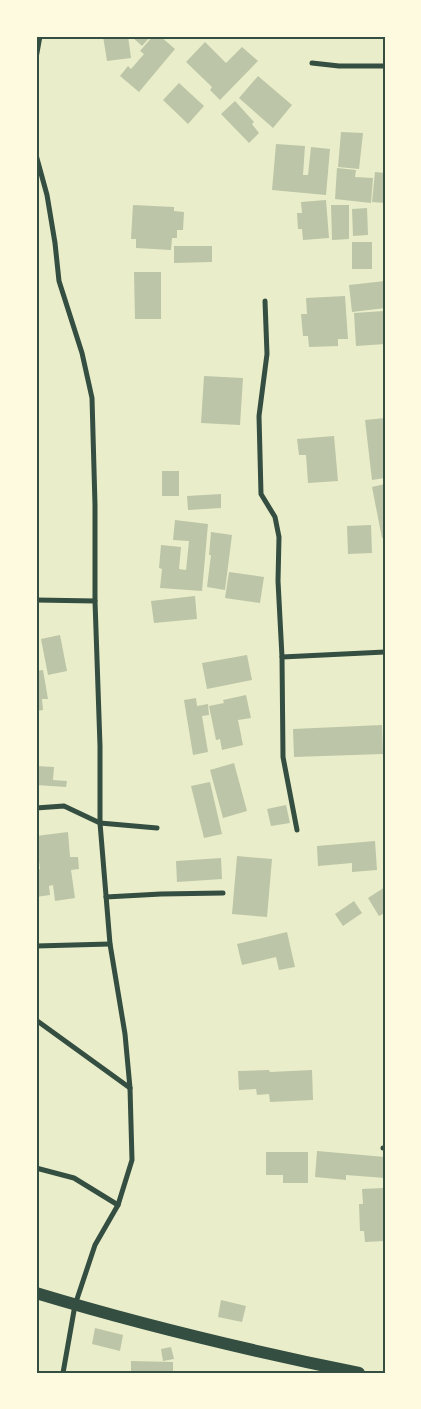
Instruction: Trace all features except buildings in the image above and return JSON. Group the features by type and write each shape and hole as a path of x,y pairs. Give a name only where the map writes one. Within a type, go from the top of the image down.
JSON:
{"main road":[{"path":"36,1293 75,1305 289,1358 359,1373"}],"street":[{"path":"36,58 40,36"},
{"path":"312,63 339,66 385,66"},
{"path":"36,155 48,205 59,281 82,353 92,398 100,823 110,944 125,1034 130,1088 132,1160 118,1205 95,1245 75,1305 63,1373"},
{"path":"265,301 267,354 259,416 261,494 275,517 279,538 278,581 282,657 282,757 297,830"},
{"path":"36,600 95,602"},
{"path":"282,657 385,652"},
{"path":"36,808 64,806 100,823 157,828"},
{"path":"106,897 223,893"},
{"path":"36,946 110,944"},
{"path":"36,1020 130,1088"},
{"path":"36,1168 74,1178 118,1205"}]}
